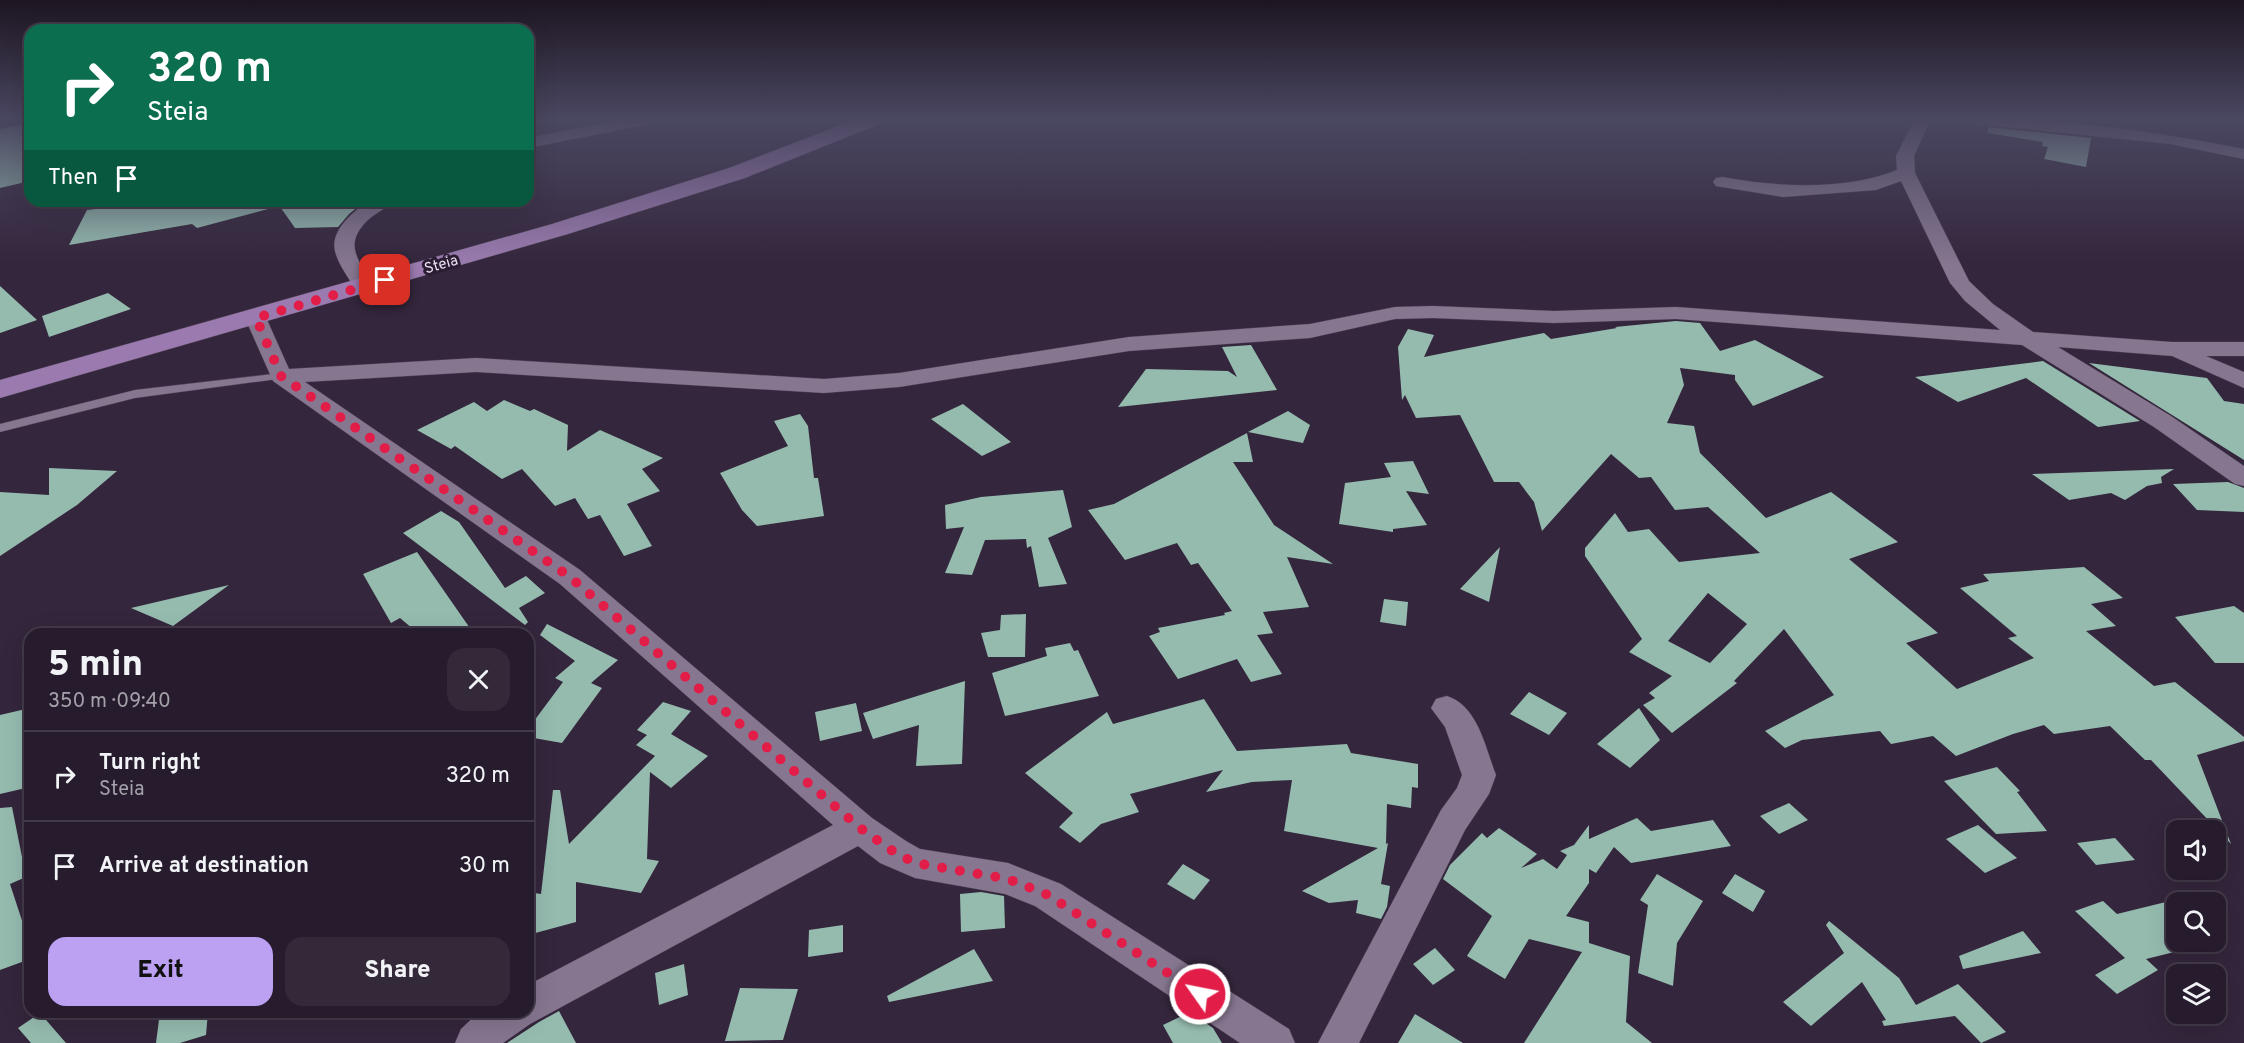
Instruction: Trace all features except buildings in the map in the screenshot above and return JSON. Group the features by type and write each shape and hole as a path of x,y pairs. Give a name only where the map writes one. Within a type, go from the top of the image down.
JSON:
{"main road":[{"name":"Steia","path":"0,389 560,230 750,168"}],"street":[{"path":"1906,168 1906,173 1960,283 1980,304 2025,337 2193,440 2244,478"},
{"path":"1722,182 1783,191 1876,185 1906,173"},
{"path":"363,286 344,250 345,240 360,218 374,207"},
{"path":"281,376 476,365 824,386 899,380 1129,344 1293,332 1395,313 1432,312 1554,317 1676,313 2172,349 2244,349"},
{"path":"256,318 281,376 570,577 860,828 894,852 915,863 1008,879 1048,895 1275,1043"},
{"path":"2172,349 2244,381"},
{"path":"1338,1043 1453,820 1472,794 1479,775 1459,721 1447,708"},
{"path":"534,1003 860,828"},
{"path":"475,1043 489,1029 506,1018"}],"lane":[{"path":"0,428 135,394 281,376"}],"route":[{"path":"385,280 256,318 281,376 570,577 860,828 894,852 915,863 1008,879 1048,895 1200,994"}]}
